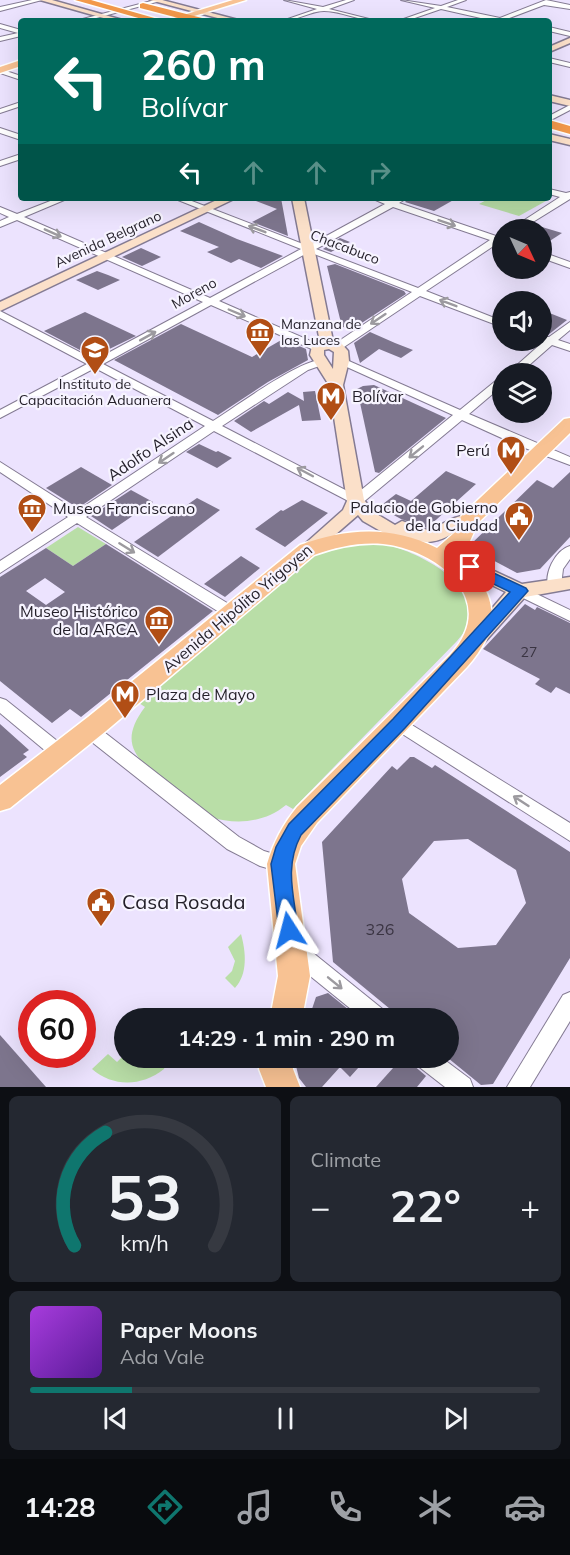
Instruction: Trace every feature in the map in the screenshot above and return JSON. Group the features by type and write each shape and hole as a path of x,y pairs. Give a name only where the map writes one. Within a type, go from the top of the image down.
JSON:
{"highway":[{"path":"74,3 128,7 184,16 202,16"},
{"path":"128,7 153,18"},
{"path":"560,114 570,130"}],"main road":[{"path":"44,0 74,3 102,15 128,7"},
{"path":"157,0 202,16 242,0"},
{"path":"178,18 184,16"},
{"path":"552,49 570,40"},
{"path":"0,71 18,64"},
{"path":"552,138 570,142"},
{"name":"Avenida Belgrano","path":"0,307 223,201"},
{"path":"299,201 326,350 336,385 356,501 366,515 445,561 469,580 477,592 480,606 480,622 476,640"},
{"path":"326,350 332,364 342,361"},
{"path":"326,350 342,353 336,385"},
{"path":"445,561 463,536 469,520 570,423"},
{"path":"356,501 426,538 435,537 455,522 469,520"},
{"name":"Avenida Hipólito Yrigoyen","path":"0,800 232,613 350,513 356,501"},
{"path":"307,550 339,538 356,536 412,543"},
{"path":"445,561 468,566 520,591"},
{"path":"288,1008 294,976 281,864 285,847 295,829 399,723 476,640 510,599 520,591 562,585"},
{"path":"276,1068 283,1087"}],"street":[{"path":"0,9 39,0"},
{"path":"128,7 157,0"},
{"path":"287,0 362,18"},
{"path":"295,18 351,0"},
{"path":"404,0 488,18"},
{"path":"410,18 463,0"},
{"path":"530,0 570,8"},
{"path":"509,18 551,0"},
{"path":"92,18 102,15"},
{"path":"0,26 18,32"},
{"path":"552,30 570,33"},
{"path":"0,39 18,34"},
{"path":"552,61 570,65"},
{"path":"0,71 18,77"},
{"path":"0,111 18,105"},
{"path":"0,130 18,137"},
{"path":"0,164 18,157"},
{"path":"552,192 569,196"},
{"path":"531,219 569,196"},
{"path":"0,224 58,201"},
{"name":"Chacabuco","path":"185,201 492,320"},
{"path":"384,201 492,236"},
{"name":"Moreno","path":"0,415 398,201"},
{"path":"0,210 326,350"},
{"name":"Adolfo Alsina","path":"0,568 304,368 326,350 492,244"},
{"path":"552,259 570,265"},
{"path":"0,314 356,501 492,389"},
{"path":"552,336 570,325"},
{"path":"552,342 570,348"},
{"path":"523,363 535,351"},
{"path":"342,361 461,415 570,460"},
{"path":"0,466 232,613"},
{"path":"562,585 556,568 570,550"},
{"path":"520,591 570,616"},
{"path":"0,704 60,753"},
{"path":"399,723 570,833"},
{"path":"89,730 233,843 260,858 281,864"},
{"path":"291,948 366,1008"},
{"path":"518,1087 570,1002"},
{"path":"438,1068 462,1087"}],"green space":[{"path":"484,201 546,201 519,216 479,204"},
{"path":"78,527 106,544 73,566 46,548"},
{"name":"Plaza de Mayo","path":"381,543 416,555 450,577 463,591 469,606 468,623 457,641 293,809 286,805 268,816 249,821 220,820 210,817 139,758 134,750 132,731 145,707 139,703 316,554 341,544"},
{"path":"241,934 245,962 242,976 235,988 225,978 232,971 235,961 228,947"},
{"path":"108,1054 114,1059 114,1068 164,1068 155,1075 137,1082 118,1082 92,1069 96,1068"}],"building":[{"path":"256,201 282,201 288,236 252,222 277,209"},
{"path":"406,201 452,201 434,211"},
{"path":"199,222 283,256 261,268 239,259 231,263 207,252 219,247 180,231"},
{"path":"552,230 562,233 552,240"},
{"path":"340,238 350,242 331,252 323,249"},
{"path":"141,248 161,257 142,266 122,257"},
{"path":"335,264 404,291 406,294 351,330 342,327 327,266"},
{"path":"97,271 120,280 98,290 76,280"},
{"path":"85,312 136,336 93,357 44,331"},
{"path":"552,314 567,320 552,332"},
{"path":"181,324 252,357 283,339 306,349 308,360 268,382 218,415 114,360"},
{"path":"370,332 413,350 401,358 379,349 360,363 354,343"},
{"path":"374,385 446,418 379,473 375,472 357,389"},
{"path":"315,391 321,420 302,421 299,405 251,432 234,421 264,401 269,404 288,392 304,401 303,392"},
{"path":"199,444 232,458 217,468 186,452"},
{"path":"81,467 112,485 78,508 46,488"},
{"path":"446,471 476,484 427,528 401,519 379,507 396,494 411,501"},
{"name":"Palacio de Gobierno de la Ciudad","path":"570,472 570,537 540,569 517,573 468,547 537,480 553,488"},
{"path":"131,490 153,502 112,530 91,516"},
{"path":"197,498 220,510 158,557 134,542"},
{"path":"302,500 328,513 285,547 255,529 281,510"},
{"path":"106,544 213,611 81,717 70,709 52,723 0,681 0,577 46,548 73,566","holes":["45,578 65,592 46,605 26,591"]},
{"path":"241,556 260,568 225,597 204,584"},
{"path":"525,604 535,610 537,607 570,623 570,694 556,687 551,693 535,684 540,679 483,649"},
{"path":"0,724 29,750 23,754 27,757 0,777"},
{"path":"410,757 432,768 435,765 570,852 570,958 493,1084 481,1085 459,1067 459,1008 389,1008 333,962 322,842 392,766 397,770","holes":["468,839 516,870 526,903 496,945 458,948 409,913 402,879 434,841"]},
{"path":"328,993 347,1008 312,1008 316,997"},
{"path":"0,1035 18,1055 18,1068 29,1068 46,1087 0,1087"},
{"path":"296,1068 339,1068 322,1087 306,1087 299,1078"},
{"path":"341,1068 358,1068 350,1077"},
{"path":"393,1068 417,1068 426,1076 417,1087 376,1087"}],"place":[{"name":"Manzana de las Luces","path":"260,358"},
{"name":"Instituto de Capacitación Aduanera","path":"95,376"},
{"name":"Bolívar","path":"331,422"},
{"name":"Perú","path":"511,476"},
{"name":"Museo Franciscano","path":"32,534"},
{"name":"Palacio de Gobierno de la Ciudad","path":"519,542"},
{"name":"Museo Histórico de la ARCA","path":"159,646"},
{"name":"Plaza de Mayo","path":"125,720"},
{"name":"Casa Rosada","path":"101,928"}],"route":[{"path":"289,930 281,864 285,847 295,829 399,723 476,640 510,599 520,591 470,567"}]}
